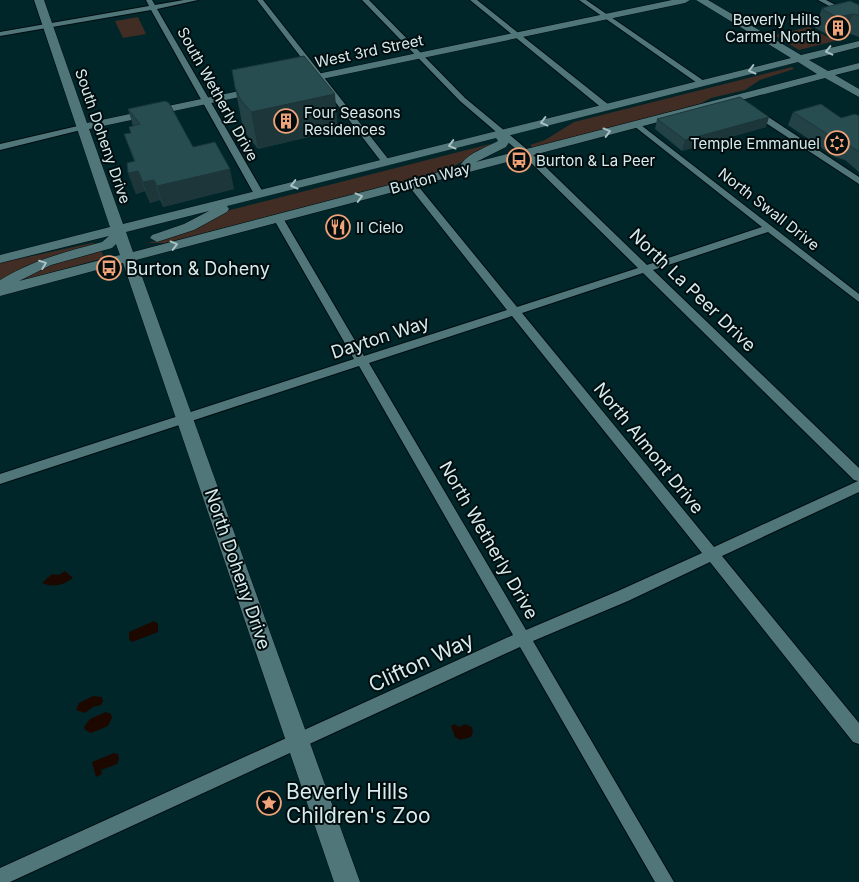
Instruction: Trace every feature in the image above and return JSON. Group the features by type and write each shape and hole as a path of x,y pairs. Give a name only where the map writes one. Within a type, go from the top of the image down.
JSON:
{"main road":[{"path":"39,0 48,26"},
{"name":"West 3rd Street","path":"291,83 685,0"},
{"path":"702,0 859,94"},
{"name":"South Doheny Drive","path":"48,26 127,258"},
{"name":"Burton Way","path":"0,259 703,83 796,56 859,44"},
{"path":"825,75 827,66 859,49"},
{"path":"744,101 762,82 799,68 796,56"},
{"name":"Burton Way","path":"0,291 637,124 744,101 859,66"},
{"path":"82,127 272,87"},
{"path":"526,153 525,147 528,144 544,138 565,123 587,112"},
{"path":"449,173 467,164 487,150 502,144 504,142 499,133"},
{"path":"127,258 131,249 139,244 189,227 254,195"},
{"path":"0,287 18,275 46,262 107,245 115,238 118,229"},
{"name":"North Doheny Drive","path":"127,258 186,419 347,882"}],"street":[{"path":"0,34 48,26 151,4 195,0"},
{"path":"260,0 386,162"},
{"name":"North La Peer Drive","path":"365,0 418,56 499,133 526,153 859,476"},
{"path":"473,0 606,107"},
{"path":"582,0 703,83"},
{"path":"821,0 859,20"},
{"name":"South Wetherly Drive","path":"151,4 206,101 254,195"},
{"path":"744,101 859,182"},
{"name":"North Swall Drive","path":"637,124 859,299"},
{"path":"0,147 82,127"},
{"name":"North Almont Drive","path":"412,183 439,220 516,312 859,736"},
{"name":"North Wetherly Drive","path":"278,218 665,882"},
{"name":"Dayton Way","path":"0,479 770,228"},
{"name":"Clifton Way","path":"0,877 524,638 623,596 859,486"}],"shaded area":[{"path":"138,17 146,34 123,38 115,21"},
{"path":"809,27 835,41 799,50 774,35"},
{"path":"792,67 794,69 760,80 745,90 711,98 700,104 533,148 530,145 545,140 574,122"},
{"path":"498,142 449,169 165,243 147,243 166,239 222,212"},
{"path":"92,243 100,244 0,282 0,263"},
{"path":"101,249 104,258 20,281 37,268"},
{"path":"65,571 73,578 58,585 42,583 52,574 59,575"},
{"path":"154,621 158,624 158,632 132,642 129,639 129,632"},
{"path":"93,696 102,697 101,705 93,707 85,713 76,710 79,703"},
{"path":"106,712 111,714 112,718 108,726 91,733 85,730 84,727 90,719"},
{"path":"455,724 459,727 465,724 472,727 473,732 471,737 460,740 455,737 451,726"},
{"path":"114,753 118,754 117,764 101,770 102,774 96,777 92,762"}],"building":[{"path":"850,1 859,5 859,15 853,14 837,17 822,9 824,9 822,8"},
{"path":"304,56 335,94 251,112 240,99 235,87 232,70"},
{"path":"740,97 769,117 685,140 657,119"},
{"path":"165,101 169,103 193,147 215,142 230,169 157,186 154,180 143,182 138,171 128,173 127,163 135,161 124,134 131,133 129,127 140,124 128,109"},
{"path":"821,104 841,118 855,114 859,116 859,152 851,146 841,143 793,112"}],"place":[{"name":"Beverly Hills Carmel North","path":"838,28"},
{"name":"Four Seasons Residences","path":"286,121"},
{"name":"Temple Emmanuel","path":"837,143"},
{"name":"Burton & La Peer","path":"519,160"},
{"name":"Il Cielo","path":"338,227"},
{"name":"Burton & Doheny","path":"109,268"},
{"name":"Beverly Hills Children's Zoo","path":"269,803"}]}
